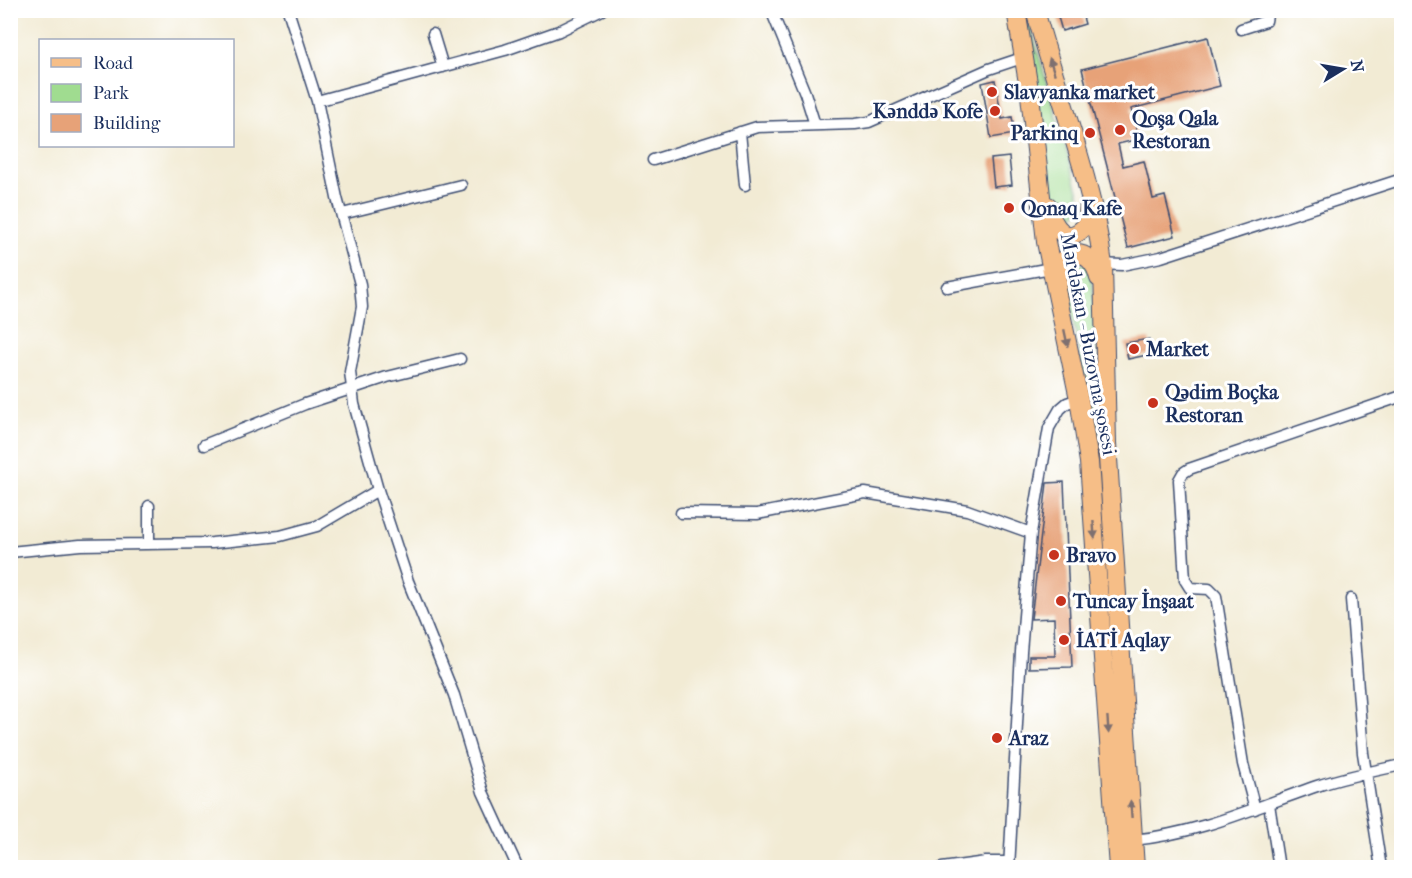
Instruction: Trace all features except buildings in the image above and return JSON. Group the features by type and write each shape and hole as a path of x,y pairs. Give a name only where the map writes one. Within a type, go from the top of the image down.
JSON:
{"main road":[{"name":"Mərdəkan - Buzovna şosesi","path":"1016,10 1025,57 1039,169 1042,218 1079,399 1089,462 1118,867"},
{"name":"Mərdəkan - Buzovna şosesi","path":"1035,10 1089,189 1099,236 1099,265 1105,321 1107,443 1135,867"},
{"path":"1039,169 1054,225 1066,234 1079,232 1087,224 1089,189"},
{"path":"1060,308 1057,276 1062,261 1067,257 1082,254 1099,265"}],"street":[{"path":"288,10 316,101 362,298 350,372 351,389 378,490 408,581 454,695 476,774 518,867"},
{"path":"316,101 505,50 558,31 580,15 602,10"},
{"path":"771,10 805,93 815,125"},
{"path":"1241,29 1266,21 1268,10"},
{"path":"433,34 442,67"},
{"path":"653,160 740,132 775,126 869,122 989,69 1025,57"},
{"path":"740,132 745,185"},
{"path":"1099,265 1122,265 1161,257 1401,179"},
{"path":"342,214 461,184"},
{"path":"947,287 1051,268"},
{"path":"204,445 279,413 351,389 460,359"},
{"path":"1256,809 1243,764 1216,596 1209,589 1190,588 1185,580 1179,480 1189,469 1401,396"},
{"path":"942,867 986,862 1009,865 1031,533 1048,428 1060,409 1067,403 1079,399"},
{"path":"10,552 80,546 212,543 280,537 317,526 378,490"},
{"path":"681,513 757,514 865,493 967,510 1031,533"},
{"path":"149,506 149,544"},
{"path":"1351,599 1366,773 1381,867"},
{"path":"1133,840 1206,827 1318,786 1401,765"},
{"path":"1269,804 1279,867"}],"green space":[{"path":"1029,22 1080,197 1077,212 1069,217 1060,213 1052,200 1026,25"},
{"path":"1074,262 1087,265 1093,284 1100,445 1097,446 1066,284 1068,265"}],"place":[{"name":"Slavyanka market","path":"992,92"},
{"name":"Kənddə Kofe","path":"995,111"},
{"name":"Qoşa Qala Restoran","path":"1120,130"},
{"name":"Parkinq","path":"1090,133"},
{"name":"Qonaq Kafe","path":"1009,208"},
{"name":"Market","path":"1134,349"},
{"name":"Qədim Boçka Restoran","path":"1153,403"},
{"name":"Bravo","path":"1054,555"},
{"name":"Tuncay İnşaat","path":"1061,601"},
{"name":"İATİ Aqlay","path":"1064,640"},
{"name":"Araz","path":"997,738"}]}
